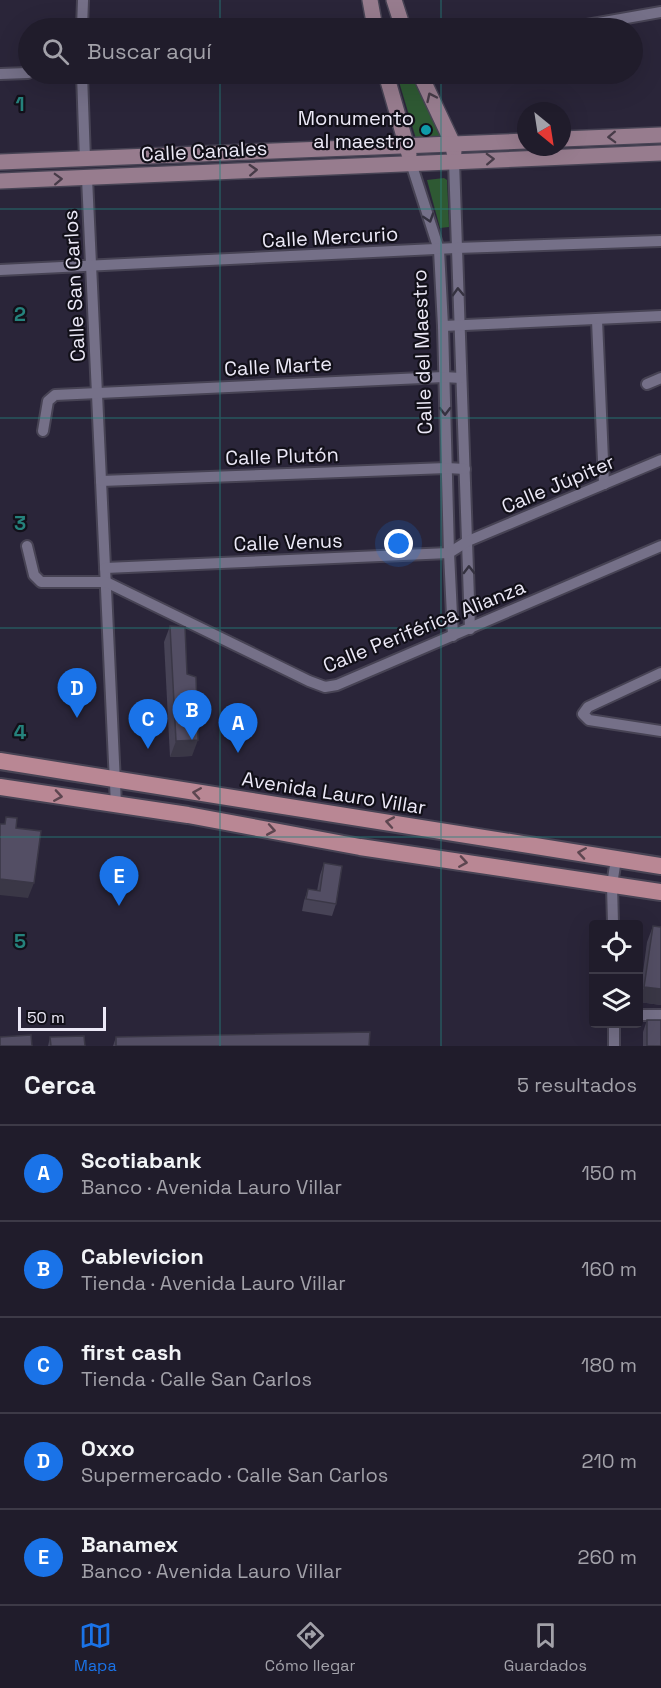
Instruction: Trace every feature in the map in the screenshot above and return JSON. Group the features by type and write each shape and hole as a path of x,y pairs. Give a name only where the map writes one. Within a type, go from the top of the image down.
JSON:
{"main road":[{"path":"370,0 373,18"},
{"path":"394,0 400,18"},
{"name":"Calle del Maestro","path":"389,84 411,163"},
{"name":"Calle del Maestro","path":"425,84 453,144 454,161"},
{"path":"571,139 661,135"},
{"name":"Calle Canales","path":"0,162 517,141"},
{"name":"Calle Canales","path":"0,181 661,153"},
{"name":"Avenida Lauro Villar","path":"0,761 661,866"},
{"path":"0,787 188,815 360,847 661,892"},
{"path":"360,847 366,818"}],"street":[{"path":"82,18 83,0"},
{"path":"627,18 661,12"},
{"path":"0,74 18,73"},
{"path":"82,84 85,160"},
{"name":"Calle del Maestro","path":"454,161 470,629"},
{"name":"Calle del Maestro","path":"411,163 439,250 453,636"},
{"name":"Calle San Carlos","path":"87,178 116,805"},
{"name":"Calle Mercurio","path":"0,270 456,248 661,242"},
{"path":"443,326 661,316"},
{"path":"597,320 604,484"},
{"name":"Calle Marte","path":"97,393 461,378"},
{"path":"646,384 661,378"},
{"path":"43,431 48,401 55,395 97,393"},
{"name":"Calle Júpiter","path":"468,540 661,460"},
{"name":"Calle Plutón","path":"101,481 465,469"},
{"path":"449,553 468,540"},
{"path":"27,546 33,575 41,582 106,582"},
{"name":"Calle Periférica Alianza","path":"106,582 325,687 337,685 661,546"},
{"name":"Calle Venus","path":"105,568 449,553"},
{"path":"661,673 588,707 583,714 589,720 661,731"},
{"path":"613,920 612,885 616,859"},
{"path":"643,1015 661,1015"},
{"path":"614,1028 614,1046"}],"green space":[{"path":"400,84 419,84 446,137 417,142"},
{"path":"444,178 447,180 449,227 440,228 427,180"}],"building":[{"path":"170,626 185,627 187,674 196,677 198,740 176,741"},
{"path":"6,817 17,818 16,828 41,831 34,883 0,879 0,824 5,824"},
{"path":"324,863 342,866 336,904 306,899 308,889 320,891"},
{"path":"653,926 661,927 661,989 644,987"},
{"path":"647,1020 661,1020 661,1046 647,1046"},
{"path":"370,1032 369,1046 116,1046 116,1037"},
{"path":"31,1035 32,1046 0,1046 0,1037"},
{"path":"84,1036 85,1046 51,1046 50,1037"}],"place":[{"name":"Monumento al maestro","path":"426,130"},
{"name":"Oxxo","path":"77,718"},
{"name":"Cablevicion","path":"192,740"},
{"name":"first cash","path":"148,749"},
{"name":"Scotiabank","path":"238,753"},
{"name":"Banamex","path":"119,906"}]}
